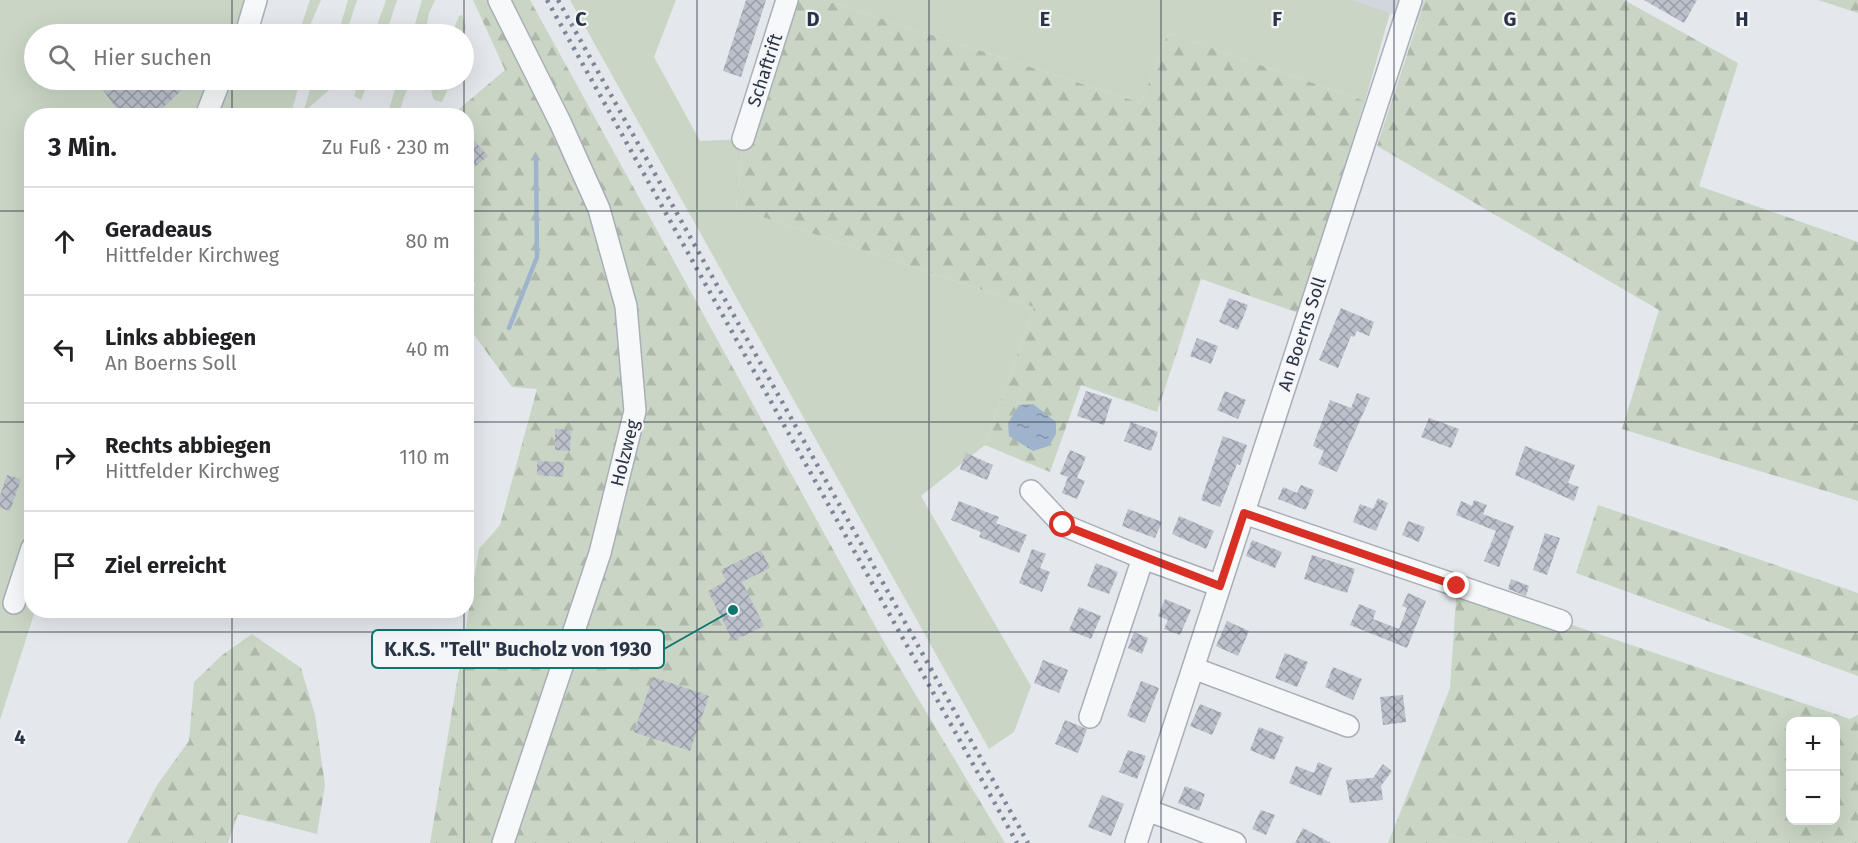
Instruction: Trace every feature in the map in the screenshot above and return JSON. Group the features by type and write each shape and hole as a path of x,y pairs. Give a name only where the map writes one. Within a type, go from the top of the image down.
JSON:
{"street":[{"path":"249,24 256,0"},
{"name":"Holzweg","path":"498,0 560,122 599,209 626,306 635,411 597,562 502,843"},
{"name":"Schaftrift","path":"743,139 787,0"},
{"name":"An Boerns Soll","path":"1136,843 1412,0"},
{"path":"209,108 216,90"},
{"path":"1031,491 1063,525 1220,586"},
{"path":"1244,513 1561,621"},
{"path":"1090,717 1143,558"},
{"path":"14,603 24,572"},
{"path":"1193,668 1348,726"},
{"path":"1147,810 1235,843"}],"shaded area":[{"path":"1352,0 1425,0 1417,23"}],"green space":[{"path":"0,0 256,0 249,24 24,24 24,90 216,90 209,108 24,108 24,618 33,618 0,720"},
{"path":"310,0 321,0 310,24 302,24"},
{"path":"348,0 357,0 349,24 341,24"},
{"path":"386,0 397,0 389,24 378,24"},
{"path":"422,0 435,0 427,24 415,24"},
{"path":"473,0 530,0 884,642 1005,843 430,843 468,618 474,618 474,579 479,549 500,525 537,389 512,387 474,335 474,108 460,108 505,70"},
{"path":"570,0 676,0 654,57 700,141 743,139 736,208 1034,307 985,445 921,496 1031,686 1014,732 989,749"},
{"path":"787,0 824,0 1141,103 1168,33 1365,101 1299,313 1201,279 1157,412 1081,385 1050,472 985,445 1034,307 736,208 743,139"},
{"path":"824,0 1352,0 1390,13 1365,101 1168,33 1141,103"},
{"path":"1425,0 1624,0 1738,63 1699,186 1858,242 1858,501 1622,429 1659,310 1377,146"},
{"path":"1818,0 1858,0 1858,13"},
{"path":"462,15 465,24 456,24 459,16"},
{"path":"226,90 297,90 293,108 218,108"},
{"path":"310,90 329,90 309,108 304,108"},
{"path":"356,90 365,90 361,100 354,96"},
{"path":"395,90 407,90 400,108 389,108"},
{"path":"431,90 447,90 442,102 434,100"},
{"path":"1598,505 1858,593 1858,676 1576,573"},
{"path":"1457,586 1850,719 1858,715 1858,843 1482,843 1448,835 1444,843 1388,843 1450,688"},
{"path":"252,634 301,668 315,715 325,785 317,834 238,814 228,843 127,843 157,785 189,741 194,682 221,656"},
{"path":"1448,835 1482,843 1444,843"}],"water":[{"path":"1033,404 1056,422 1056,434 1049,446 1033,451 1009,436 1008,423 1019,405"}],"building":[{"path":"746,0 766,0 741,77 723,71"},
{"path":"1644,0 1697,0 1684,23"},
{"path":"103,90 182,90 163,108 116,108"},
{"path":"474,140 488,156 474,167"},
{"path":"1229,298 1248,305 1238,330 1219,322"},
{"path":"1341,308 1374,322 1369,336 1357,331 1354,337 1351,336 1338,368 1319,360"},
{"path":"1197,338 1218,346 1211,364 1190,356"},
{"path":"1086,391 1112,399 1104,425 1077,416"},
{"path":"1225,391 1246,400 1238,419 1217,410"},
{"path":"1357,393 1370,398 1337,472 1318,464 1324,451 1313,446 1330,400 1351,408"},
{"path":"1429,418 1459,429 1451,448 1421,437"},
{"path":"1131,422 1158,432 1151,451 1124,441"},
{"path":"555,429 571,430 570,451 555,450"},
{"path":"1223,436 1247,445 1220,507 1201,500"},
{"path":"1525,446 1575,465 1568,483 1579,487 1574,501 1515,475"},
{"path":"1070,450 1086,457 1077,478 1085,481 1077,499 1062,493 1068,477 1060,474"},
{"path":"966,453 993,465 987,480 960,469"},
{"path":"537,461 564,462 563,477 537,475"},
{"path":"7,475 21,479 10,511 0,508 0,496"},
{"path":"1301,485 1314,490 1306,510 1278,499 1283,487 1297,493"},
{"path":"1378,498 1388,503 1376,531 1353,522 1360,504 1373,509"},
{"path":"1474,500 1487,505 1483,514 1514,526 1499,567 1484,561 1496,531 1456,515 1461,501 1472,506"},
{"path":"959,501 999,517 996,523 1027,535 1019,553 979,537 981,532 951,520"},
{"path":"1128,509 1162,522 1155,538 1122,526"},
{"path":"1179,516 1214,531 1206,549 1172,534"},
{"path":"1408,521 1425,527 1419,542 1402,535"},
{"path":"1545,533 1560,538 1547,575 1533,570"},
{"path":"1252,540 1282,552 1275,568 1246,556"},
{"path":"1032,549 1046,554 1040,568 1050,572 1042,592 1019,583"},
{"path":"761,550 770,568 742,582 764,626 733,641 708,591 726,581 721,570"},
{"path":"1312,555 1355,569 1347,593 1304,579"},
{"path":"1096,563 1118,572 1109,594 1087,586"},
{"path":"1511,579 1529,586 1526,596 1508,589"},
{"path":"1408,593 1426,601 1407,648 1350,625 1359,604 1376,611 1373,619 1399,629 1407,608 1402,606"},
{"path":"1165,599 1191,610 1180,635 1164,629 1168,620 1158,616"},
{"path":"1079,607 1101,616 1091,639 1069,630"},
{"path":"1227,621 1249,631 1238,656 1216,646"},
{"path":"1134,632 1148,638 1142,654 1128,648"},
{"path":"1285,653 1308,662 1297,687 1275,678"},
{"path":"1043,660 1068,670 1059,693 1034,683"},
{"path":"1333,667 1362,679 1353,700 1325,687"},
{"path":"653,677 709,696 690,751 634,732"},
{"path":"1141,681 1159,688 1145,723 1127,716"},
{"path":"1403,695 1406,722 1383,725 1380,697"},
{"path":"1200,704 1222,713 1212,735 1190,726"},
{"path":"1065,720 1087,729 1078,753 1055,744"},
{"path":"1259,727 1284,737 1274,760 1250,750"},
{"path":"1128,750 1146,756 1137,779 1119,772"},
{"path":"1318,762 1332,768 1321,796 1289,783 1296,766 1314,773"},
{"path":"1383,764 1392,771 1381,786 1383,800 1350,803 1346,780 1373,778"},
{"path":"1185,786 1205,794 1199,811 1178,803"},
{"path":"1102,795 1124,804 1111,836 1088,827"},
{"path":"1261,810 1275,815 1266,835 1252,829"},
{"path":"1303,828 1331,843 1295,843"}],"waterway":[{"path":"509,328 537,257 536,157"}],"railway":[{"path":"547,0 1017,843"},
{"path":"558,0 1028,843"}],"place":[{"name":"K.K.S. \"Tell\" Bucholz von 1930","path":"733,610"}],"route":[{"path":"1063,525 1220,586 1244,513 1457,586"}]}
